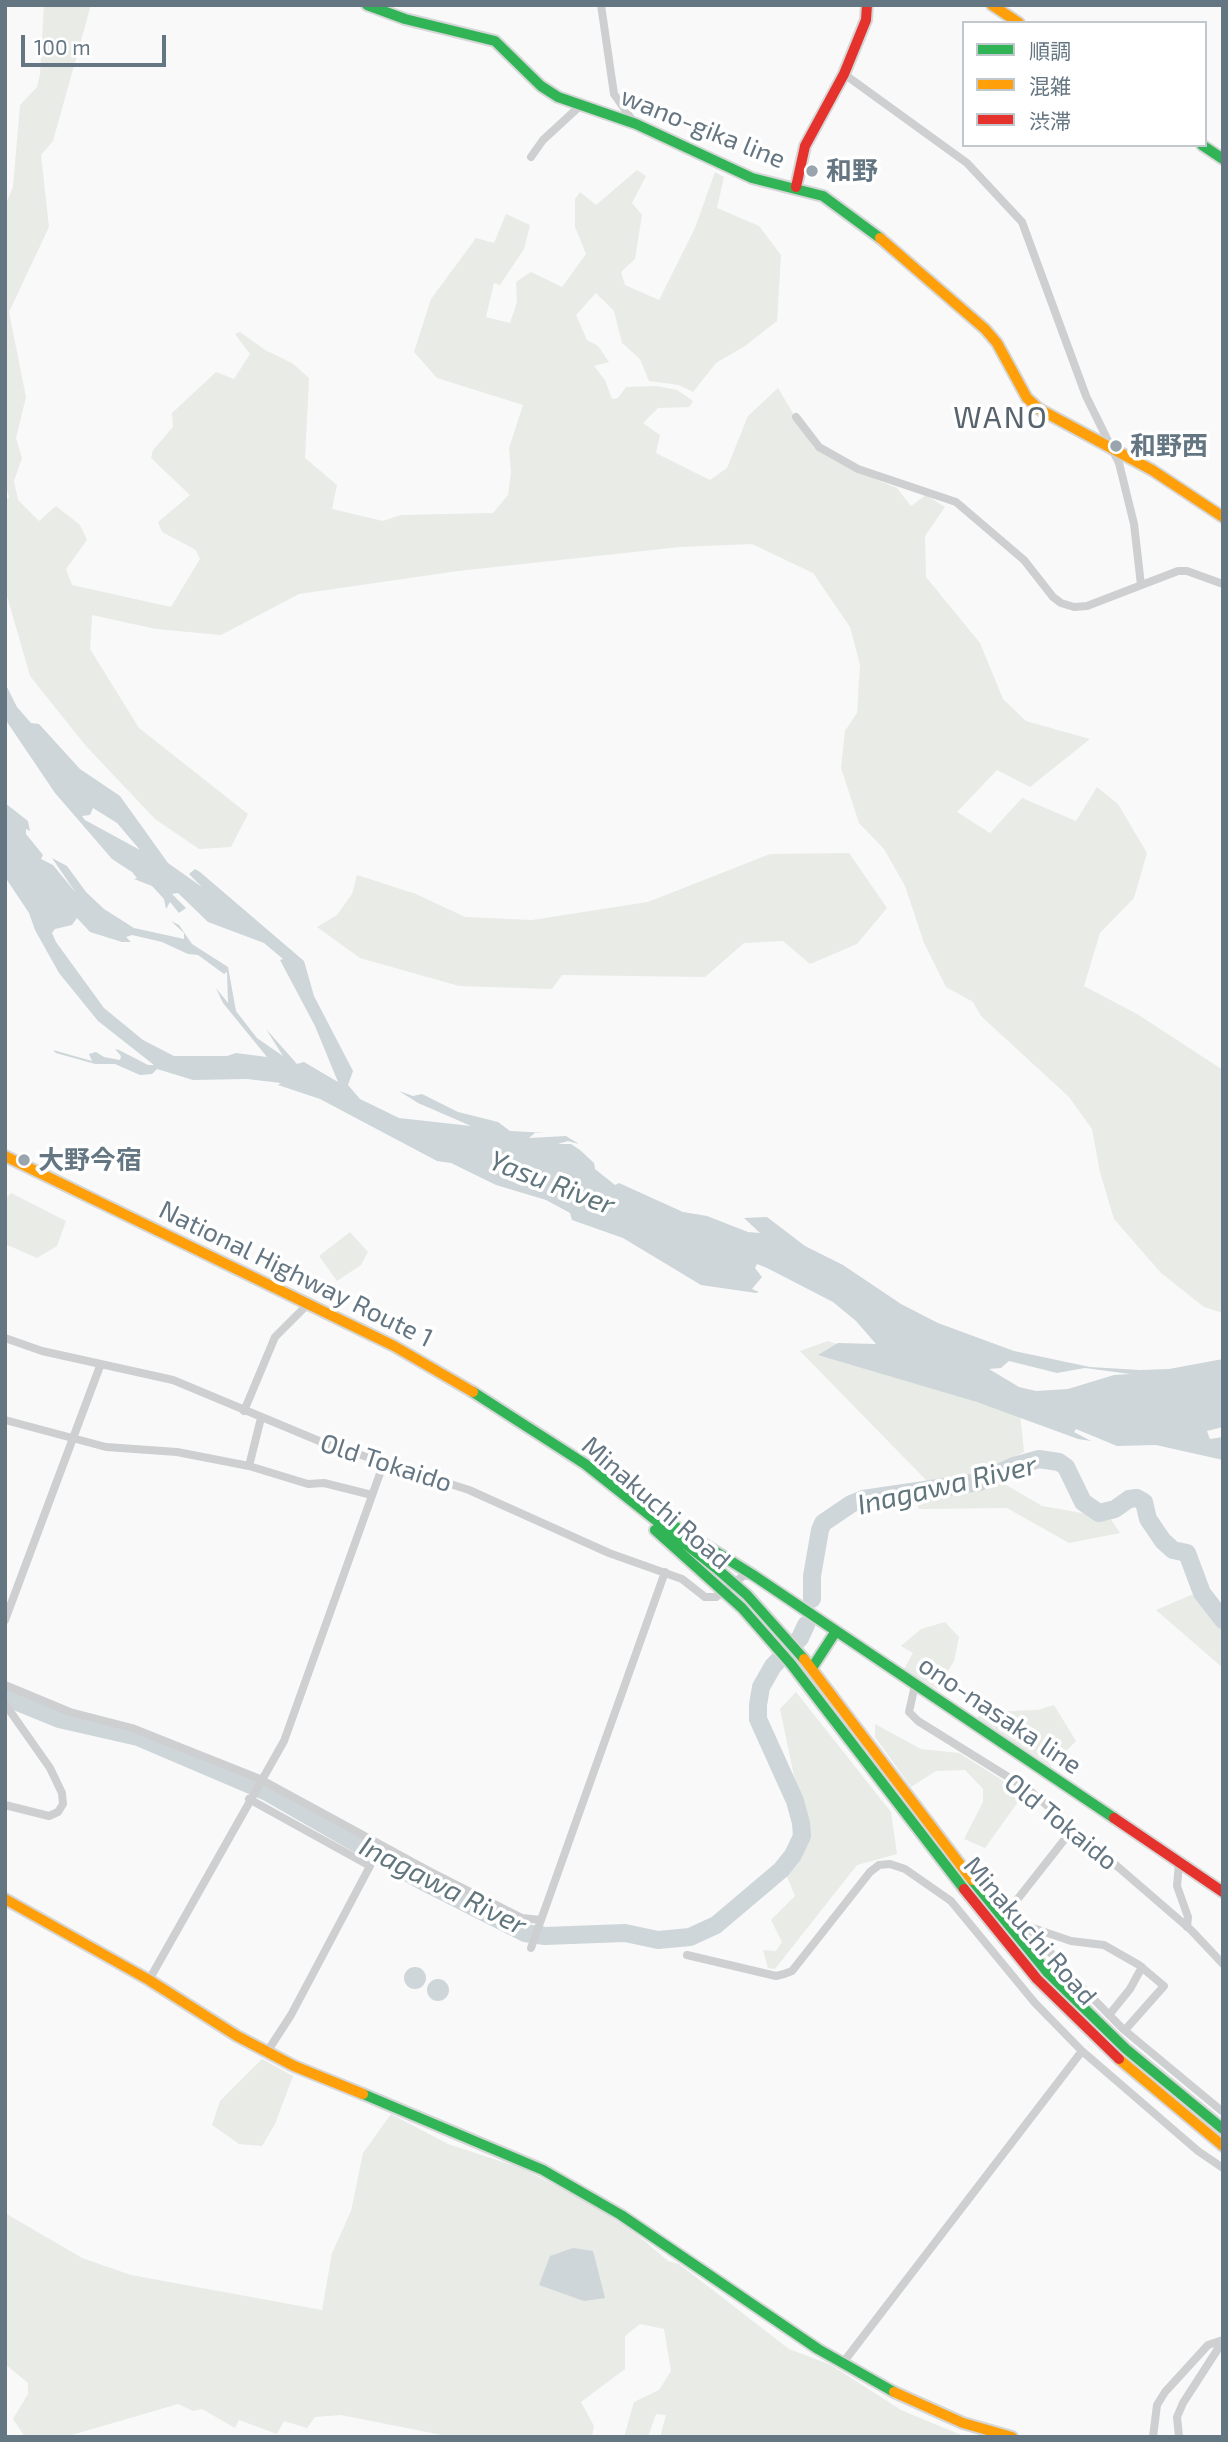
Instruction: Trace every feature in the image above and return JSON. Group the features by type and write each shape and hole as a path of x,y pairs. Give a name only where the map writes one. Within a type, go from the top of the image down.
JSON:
{"main road":[{"name":"wano-gika line","path":"367,5 405,19 495,41 541,86 558,97 636,124 752,178 824,195 985,330 997,343 1027,398 1039,409 1152,470 1223,517"},
{"path":"796,187 804,146 844,74 866,20 867,5"},
{"path":"992,5 1016,21"},
{"path":"1205,147 1223,159"},
{"name":"National Highway Route 1","path":"5,1156 438,1370 558,1447"},
{"name":"Minakuchi Road","path":"558,1447 634,1501 735,1583 812,1668 965,1873 1048,1973 1126,2049 1223,2129"},
{"name":"Minakuchi Road","path":"558,1447 626,1503 721,1589 791,1664 931,1849 1037,1979 1097,2041 1223,2146"},
{"name":"ono-nasaka line","path":"634,1501 752,1575 1223,1892"},
{"path":"682,1556 713,1567 752,1575"},
{"path":"812,1668 836,1631"},
{"path":"5,1899 294,2066 475,2139 543,2170 621,2215 842,2364 916,2404 963,2423 1012,2437"}],"street":[{"path":"601,5 614,94 636,124"},
{"path":"844,74 967,163 1022,222 1086,396 1119,463 1134,524 1141,585"},
{"path":"531,157 543,140 581,105"},
{"path":"796,417 819,447 849,463 956,502 1024,560 1053,597 1061,603 1074,607 1087,606 1178,571 1187,571 1223,584"},
{"path":"244,1411 275,1337 308,1304"},
{"name":"Old Tokaido","path":"5,1338 100,1366 173,1380 261,1418 383,1465 469,1490 610,1553 682,1579 705,1597 713,1598 721,1589 743,1576 752,1575"},
{"path":"5,1620 100,1366"},
{"path":"249,1466 261,1418"},
{"path":"5,1420 106,1447 177,1452 249,1466 308,1484 324,1483 372,1496"},
{"path":"149,1980 189,1913 250,1796 284,1741 383,1465"},
{"path":"713,1567 721,1589"},
{"path":"532,1945 665,1572"},
{"path":"5,1685 70,1712 132,1728 259,1781 429,1871 522,1918 539,1923"},
{"name":"Old Tokaido","path":"915,1685 909,1712 918,1721 1029,1790 1187,1927 1223,1964"},
{"path":"5,1805 49,1816 58,1812 63,1804 62,1793 50,1768 6,1705"},
{"path":"250,1796 370,1866 291,2015 267,2052"},
{"path":"1072,1830 1009,1910 1125,2030 1223,2112"},
{"path":"1179,1863 1175,1874 1188,1917 1187,1927"},
{"path":"687,1955 776,1976 792,1971 870,1872 879,1865 890,1864 905,1869 950,1901 986,1937 1035,2003 1082,2051 1198,2151 1223,2168"},
{"path":"1027,1926 1071,1941 1104,1945 1142,1967 1164,1986 1158,1997 1125,2030"},
{"path":"1109,2014 1130,1989 1142,1967"},
{"path":"842,2364 1082,2051"},
{"path":"1153,2437 1157,2405 1165,2392 1208,2345 1223,2341"},
{"path":"1179,2437 1177,2417 1183,2403 1223,2341"}],"shaded area":[{"path":"44,5 91,5 53,141 41,155 49,227 9,312 26,397 16,438 22,458 14,481 18,500 39,521 56,506 80,525 87,540 66,569 72,585 171,607 200,559 196,550 162,532 158,522 190,495 151,458 153,450 173,427 172,413 216,372 234,379 250,354 235,334 240,332 265,350 292,363 309,378 305,458 337,485 332,509 383,521 401,515 493,513 508,495 511,472 509,448 523,405 437,378 414,352 431,299 476,238 494,243 506,214 530,225 524,249 500,285 494,283 486,317 510,323 517,302 516,282 531,272 562,287 586,254 575,227 575,199 580,192 596,205 637,170 646,176 632,203 642,215 635,259 621,272 625,285 659,300 695,228 715,172 724,177 717,208 759,226 781,255 777,321 745,346 716,363 693,392 679,385 649,381 640,359 622,343 614,311 596,293 576,315 587,340 598,346 609,362 594,366 605,380 612,399 618,398 626,387 656,386 677,390 693,401 689,407 658,408 643,423 660,435 656,453 710,480 727,468 748,416 778,388 813,447 851,469 897,488 911,506 926,495 945,507 925,536 926,577 980,643 1003,699 1026,721 1090,739 1030,787 997,770 957,812 990,833 1022,798 1076,821 1097,787 1118,804 1147,853 1134,898 1100,933 1084,986 1137,1014 1223,1070 1223,1313 1204,1307 1161,1273 1114,1219 1100,1172 1092,1129 1069,1097 981,1016 973,1002 946,987 924,943 905,886 884,849 859,823 841,768 845,731 857,713 860,665 850,627 813,573 752,544 680,547 458,571 299,594 221,635 156,629 92,615 90,649 139,728 248,814 231,847 199,849 155,819 86,746 30,676 5,589 5,502 9,497 5,482 5,206 13,187 20,105 37,87 40,74"},
{"path":"849,853 887,908 857,944 810,964 783,941 744,943 705,977 562,975 552,989 459,986 360,958 317,927 337,915 352,894 357,875 416,894 465,917 532,920 648,902 770,854"},
{"path":"11,1193 66,1221 57,1246 37,1258 5,1244 5,1199"},
{"path":"350,1232 368,1252 361,1265 337,1281 319,1256"},
{"path":"828,1341 936,1378 1020,1413 1024,1452 975,1476 927,1481 800,1351"},
{"path":"1001,1482 1042,1506 1110,1518 1120,1533 1069,1543 1007,1508 919,1509 916,1501"},
{"path":"1191,1595 1217,1600 1223,1611 1223,1668 1156,1610"},
{"path":"945,1622 959,1637 954,1661 937,1689 904,1669 913,1653 901,1646 921,1629"},
{"path":"796,1692 891,1812 897,1854 857,1865 775,1969 768,1968 763,1950 776,1951 782,1942 771,1920 795,1896 784,1869 806,1833 780,1709"},
{"path":"1054,1705 1076,1741 1051,1766 976,1720 981,1712 1038,1710"},
{"path":"875,1724 921,1749 959,1753 1002,1780 1018,1802 985,1848 964,1839 983,1802 983,1789 965,1770 936,1771 911,1787 875,1737"},
{"path":"262,2059 293,2076 275,2124 262,2146 239,2144 212,2125 220,2101"},
{"path":"391,2114 448,2144 521,2168 584,2200 634,2232 668,2261 679,2264 789,2349 831,2365 901,2410 966,2437 660,2437 666,2415 656,2414 648,2437 624,2437 634,2402 659,2390 671,2371 664,2329 640,2324 625,2336 625,2369 581,2402 594,2426 592,2437 452,2437 341,2415 315,2417 307,2428 284,2421 277,2434 239,2420 235,2428 202,2409 193,2411 178,2404 65,2437 25,2437 13,2419 28,2394 28,2383 5,2364 5,2213 82,2258 131,2275 322,2310 332,2253 351,2211 363,2153"}],"water":[{"name":"Yasu River","path":"5,683 17,707 31,723 39,724 80,769 120,796 168,863 202,887 189,874 195,869 200,872 304,961 314,996 353,1071 348,1085 360,1099 399,1118 471,1126 418,1103 399,1091 413,1096 422,1094 458,1112 498,1122 510,1131 536,1132 529,1138 566,1136 579,1144 568,1141 558,1144 571,1144 580,1150 594,1163 595,1169 615,1185 619,1183 683,1212 707,1216 748,1232 760,1233 744,1218 767,1217 805,1246 843,1265 901,1304 938,1323 1014,1351 1090,1367 1140,1370 1169,1369 1223,1359 1223,1427 1207,1431 1210,1439 1223,1437 1223,1460 1156,1445 1117,1446 1076,1429 1074,1432 1091,1441 1078,1439 977,1402 818,1355 838,1343 876,1344 856,1321 833,1302 767,1268 757,1264 755,1268 762,1277 752,1289 759,1292 756,1293 701,1285 623,1238 572,1220 570,1213 546,1200 496,1185 451,1163 437,1161 320,1099 278,1085 281,1083 247,1079 193,1080 157,1069 152,1074 140,1075 115,1064 95,1064 56,1053 53,1050 92,1061 89,1054 96,1052 104,1057 120,1060 121,1056 115,1049 148,1065 154,1065 98,1021 59,973 35,930 29,913 5,877 5,803 28,821 30,831 26,829 26,834 43,855 41,859 53,865 76,893 52,858 67,866 86,892 104,909 134,928 184,939 184,933 171,921 179,925 192,944 228,967 236,1011 257,1038 283,1056 266,1029 297,1064 304,1062 338,1082 315,1026 280,960 283,959 264,943 208,922 178,893 172,894 186,908 179,913 170,902 166,909 164,899 152,886 134,879 137,878 132,872 112,859 55,793 5,719","holes":["93,808 117,823 140,850 85,820 82,816 90,815","77,918 90,932 122,942 131,942 126,937 132,935 162,942 188,954 198,955 224,974 227,972 228,1003 216,988 223,1003 267,1057 236,1053 227,1056 174,1056 143,1040 104,1008 56,942 52,933 55,929 72,925","1009,1361 1057,1373 1085,1368 1130,1374 1114,1375 1068,1389 1036,1391 1019,1387 989,1369 1001,1368"]},
{"path":"415,1967 423,1970 426,1978 423,1986 415,1989 407,1986 404,1978 407,1970"},
{"path":"438,1979 446,1982 449,1990 446,1998 438,2001 430,1998 427,1990 430,1982"},
{"path":"573,2248 593,2251 605,2298 584,2301 539,2285 550,2256"}],"waterway":[{"name":"Inagawa River","path":"812,1599 812,1576 820,1530 823,1523 851,1504 863,1499 979,1482 1014,1466 1039,1459 1059,1462 1066,1467 1083,1502 1099,1513 1115,1509 1129,1499 1137,1498 1144,1502 1148,1519 1163,1541 1173,1550 1187,1553 1202,1593 1223,1620"},
{"name":"Inagawa River","path":"5,1697 59,1719 138,1737 267,1792 422,1881 525,1933 545,1936 625,1933 658,1940 690,1937 716,1925 781,1870 793,1855 802,1836 795,1801 758,1719 758,1705 761,1687 773,1666 800,1638 806,1625"}],"traffic: fast":[{"path":"367,5 405,19 495,41 541,86 558,97 636,124 752,178 823,196 880,238"},
{"path":"1205,147 1223,159"},
{"path":"473,1392 585,1464 716,1568 747,1595 804,1659"},
{"path":"660,1517 753,1575 1114,1818"},
{"path":"655,1530 742,1608 791,1664 964,1889"},
{"path":"812,1668 836,1631"},
{"path":"972,1880 1048,1973 1126,2049 1223,2129"},
{"path":"363,2094 543,2170 621,2215 818,2349 894,2392"}],"traffic: slow":[{"path":"992,5 1016,21"},
{"path":"880,238 985,329 997,343 1027,398 1039,409 1152,470 1223,517"},
{"path":"5,1156 394,1346 473,1392"},
{"path":"804,1659 972,1880"},
{"path":"5,1899 149,1980 237,2036 294,2066 363,2094"},
{"path":"1119,2059 1223,2146"},
{"path":"894,2392 963,2423 1012,2437"}],"traffic: jam":[{"path":"796,187 805,146 844,74 866,20 867,5"},
{"path":"1114,1818 1223,1892"},
{"path":"964,1889 1037,1979 1119,2059"}],"place":[{"name":"和野","path":"812,171"},
{"name":"和野西","path":"1116,446"},
{"name":"大野今宿","path":"24,1160"}],"district":[{"name":"WANO","path":"1001,418"}]}
